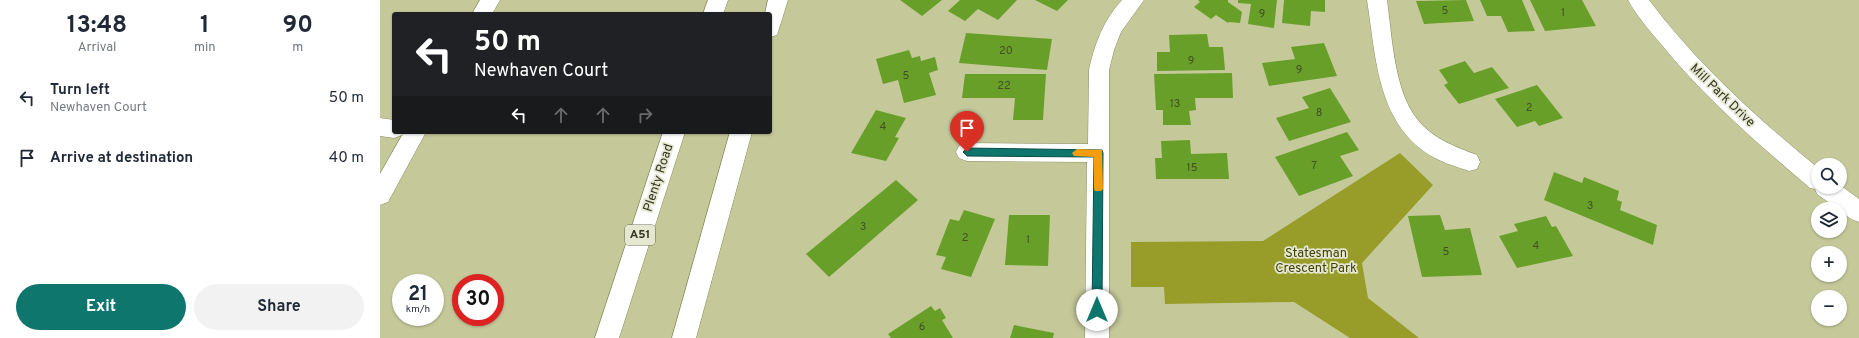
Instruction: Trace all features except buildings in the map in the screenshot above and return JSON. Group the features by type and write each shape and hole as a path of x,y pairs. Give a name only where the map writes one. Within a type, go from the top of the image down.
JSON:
{"main road":[{"path":"483,12 490,0"},
{"path":"714,12 718,0"},
{"path":"772,22 778,0"},
{"path":"1097,338 1099,70 1102,53 1108,36 1117,19 1134,0"},
{"path":"1377,0 1392,84 1398,106 1409,124 1421,136 1441,151 1468,162"},
{"name":"Mill Park Drive","path":"1638,0 1685,60 1724,100 1767,140 1811,175"},
{"path":"380,117 392,116"},
{"path":"380,127 392,129"},
{"path":"380,195 414,134"},
{"name":"Plenty Road","path":"607,338 673,134"},
{"path":"684,338 741,134"},
{"path":"967,152 1098,153"},
{"path":"1835,194 1859,212"}],"green space":[{"name":"Statesman Crescent Park","path":"1400,153 1433,185 1362,263 1368,298 1419,338 1350,338 1294,302 1165,304 1164,287 1131,287 1131,242 1263,241"}],"slow traffic":[{"path":"1077,153 1098,153 1098,189"}],"route":[{"path":"967,152 1098,153 1097,310"}]}
